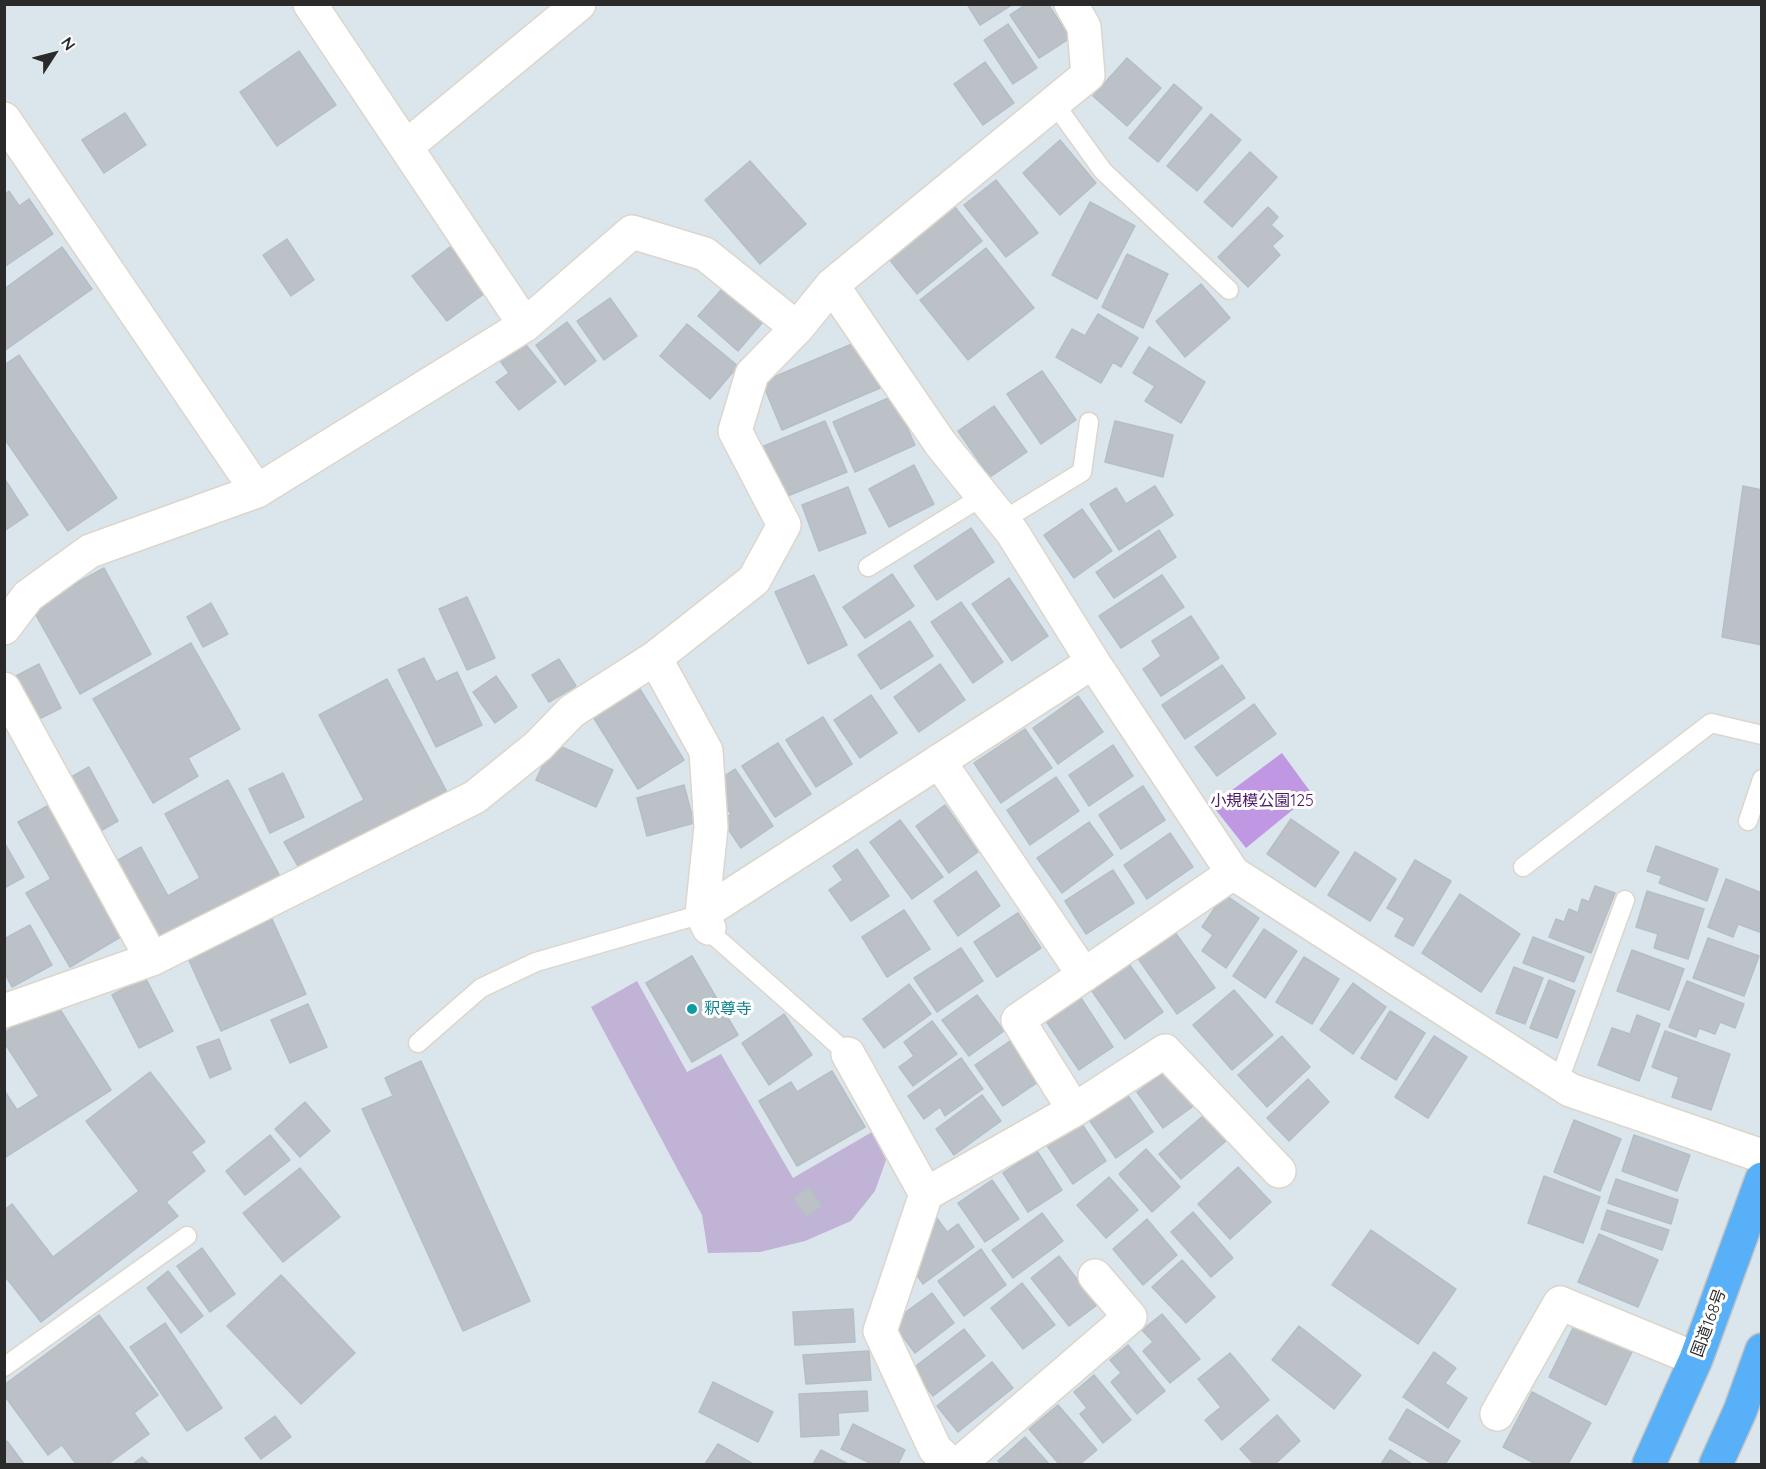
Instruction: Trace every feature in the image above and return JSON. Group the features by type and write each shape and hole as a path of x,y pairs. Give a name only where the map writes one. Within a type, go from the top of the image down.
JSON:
{"highway":[{"name":"国道168号","path":"1649,1464 1696,1359 1761,1179"},
{"path":"1716,1464 1740,1411 1761,1350"}],"street":[{"path":"310,4 525,324"},
{"path":"407,146 579,4"},
{"path":"4,1011 152,959 475,797 538,746 572,711 655,658 754,580 784,525 735,431 752,374 797,328 832,285 1088,75 1084,27 1071,4"},
{"path":"4,119 257,491"},
{"path":"4,628 28,596 90,551 257,491 525,324 632,232 705,254 797,328"},
{"path":"832,285 940,443 1012,532 1093,662 1233,873 1569,1090 1761,1156"},
{"path":"655,658 706,751 711,827 706,924"},
{"path":"706,924 939,761 1093,662"},
{"path":"4,689 152,959"},
{"path":"939,761 1084,975"},
{"path":"1074,1110 1018,1020 1233,873"},
{"path":"1095,1276 1130,1317 943,1461 880,1331 926,1194 1074,1110 1165,1051 1280,1171"},
{"path":"848,1054 926,1194"},
{"path":"1497,1414 1560,1303 1696,1359"}],"lane":[{"path":"1054,103 1103,171 1229,290"},
{"path":"868,567 993,508 1082,472 1089,422"},
{"path":"1523,867 1711,723 1761,735"},
{"path":"1748,821 1761,779"},
{"path":"1558,1083 1625,900"},
{"path":"418,1043 482,988 536,962 706,924 848,1054"},
{"path":"4,1367 187,1236"}],"green space":[{"name":"小規模公園125","path":"1282,753 1312,794 1246,848 1212,805"}],"shaded area":[{"path":"637,981 687,1072 721,1054 793,1178 872,1132 886,1160 875,1191 851,1221 805,1241 760,1252 708,1253 702,1215 591,1007"}],"building":[{"path":"967,4 1013,4 980,25"},
{"path":"1027,4 1048,4 1070,38 1039,58 1010,15"},
{"path":"1008,24 1037,68 1013,84 984,40"},
{"path":"299,51 336,105 277,146 240,92"},
{"path":"1127,58 1161,88 1127,126 1093,96"},
{"path":"985,62 1014,103 983,125 954,84"},
{"path":"1174,84 1202,108 1158,162 1129,138"},
{"path":"125,113 146,145 104,173 82,140"},
{"path":"1211,114 1241,140 1197,191 1167,166"},
{"path":"1060,140 1096,183 1060,215 1023,173"},
{"path":"1250,152 1277,177 1232,227 1204,202"},
{"path":"750,161 806,224 760,264 705,200"},
{"path":"996,180 1038,233 1006,257 964,205"},
{"path":"9,191 19,206 29,199 53,234 4,267 4,195"},
{"path":"1090,202 1135,226 1097,299 1052,275"},
{"path":"954,206 982,241 917,294 889,259"},
{"path":"1268,207 1278,217 1271,225 1283,236 1272,246 1280,255 1248,287 1218,257"},
{"path":"287,239 314,280 291,296 263,255"},
{"path":"62,247 92,289 4,351 4,289"},
{"path":"450,247 485,293 447,321 412,276"},
{"path":"986,248 1034,308 968,360 920,300"},
{"path":"1127,254 1168,274 1143,328 1102,307"},
{"path":"1201,284 1230,318 1185,357 1156,321"},
{"path":"722,289 762,323 738,351 698,316"},
{"path":"610,298 637,336 604,360 577,321"},
{"path":"1098,314 1138,338 1121,367 1113,362 1101,383 1056,357 1072,329 1085,336"},
{"path":"567,322 596,361 565,385 536,345"},
{"path":"687,324 738,366 710,399 660,356"},
{"path":"522,340 556,382 519,410 496,382 509,373 498,358"},
{"path":"859,341 880,388 782,430 762,382"},
{"path":"1149,347 1205,382 1181,423 1145,401 1155,386 1133,373"},
{"path":"19,355 117,498 68,531 4,438 4,365"},
{"path":"1042,371 1076,420 1041,444 1007,394"},
{"path":"893,396 915,445 855,472 833,422"},
{"path":"994,406 1027,452 990,477 958,431"},
{"path":"825,421 847,472 785,497 764,446"},
{"path":"1115,421 1173,435 1163,477 1105,462"},
{"path":"914,465 934,504 889,527 869,489"},
{"path":"4,478 28,515 4,531"},
{"path":"1155,486 1173,515 1119,550 1090,504 1116,488 1126,504"},
{"path":"1743,486 1762,490 1762,645 1722,637"},
{"path":"848,487 866,533 819,551 802,505"},
{"path":"1082,509 1112,551 1074,578 1044,535"},
{"path":"971,528 994,562 937,600 914,566"},
{"path":"1159,530 1176,557 1114,598 1096,572"},
{"path":"104,568 151,654 80,694 32,608"},
{"path":"892,574 914,606 865,638 843,607"},
{"path":"814,575 847,645 808,664 775,592"},
{"path":"1162,575 1184,607 1121,648 1099,616"},
{"path":"1009,578 1048,636 1012,661 972,604"},
{"path":"467,597 495,658 467,670 439,609"},
{"path":"961,602 1003,662 973,683 931,622"},
{"path":"211,603 228,634 203,647 187,617"},
{"path":"1191,616 1219,658 1161,696 1143,669 1161,656 1152,641"},
{"path":"910,621 933,656 881,689 858,655"},
{"path":"191,643 240,729 188,758 198,776 153,803 93,699"},
{"path":"424,658 436,682 457,672 482,725 436,747 398,670"},
{"path":"559,659 576,686 549,702 532,675"},
{"path":"39,664 61,708 39,719 16,676"},
{"path":"940,664 965,700 919,732 894,697"},
{"path":"1222,665 1245,698 1185,739 1162,705"},
{"path":"496,676 517,707 495,723 473,692"},
{"path":"387,679 448,794 301,871 284,842 364,800 319,715"},
{"path":"638,686 684,760 638,789 592,715"},
{"path":"871,695 897,733 860,758 834,720"},
{"path":"1078,696 1103,732 1058,764 1033,728"},
{"path":"1254,704 1276,734 1217,776 1195,747"},
{"path":"823,717 852,764 816,787 786,740"},
{"path":"1025,729 1052,768 1001,803 974,763"},
{"path":"553,743 613,770 596,807 536,780"},
{"path":"778,743 811,794 775,817 742,766"},
{"path":"1113,745 1133,776 1089,806 1069,775"},
{"path":"89,767 118,821 95,834 66,780"},
{"path":"735,769 773,826 741,848 722,820 731,814 711,785"},
{"path":"283,773 304,817 270,833 249,789"},
{"path":"1056,777 1079,811 1030,845 1007,810"},
{"path":"228,780 282,880 158,947 113,863 141,847 168,896 200,878 165,814"},
{"path":"684,785 694,823 647,836 637,798"},
{"path":"1143,786 1165,820 1121,849 1099,815"},
{"path":"53,803 129,932 70,967 26,893 51,879 18,822"},
{"path":"945,805 978,852 949,873 916,826"},
{"path":"1291,819 1339,852 1315,887 1267,854"},
{"path":"900,820 943,877 912,899 870,842"},
{"path":"1089,822 1113,855 1062,893 1037,858"},
{"path":"1170,833 1193,867 1147,899 1124,865"},
{"path":"4,842 24,877 4,888"},
{"path":"1656,846 1718,869 1707,901 1659,883 1662,876 1647,871"},
{"path":"857,849 889,896 851,921 829,890 843,880 833,866"},
{"path":"1355,852 1396,879 1370,921 1328,895"},
{"path":"1415,860 1451,881 1413,946 1395,936 1405,918 1387,908"},
{"path":"1113,870 1134,903 1086,934 1065,901"},
{"path":"976,871 1000,906 958,936 934,901"},
{"path":"1726,879 1762,893 1762,933 1738,924 1733,937 1708,927"},
{"path":"1595,886 1615,893 1591,953 1549,937 1556,919 1564,922 1569,909 1578,913 1582,899 1589,902"},
{"path":"1647,891 1704,909 1688,959 1654,948 1658,934 1636,927"},
{"path":"1224,894 1259,918 1226,968 1202,951 1213,935 1202,927"},
{"path":"1460,894 1520,934 1481,992 1422,953"},
{"path":"904,910 930,949 887,977 862,937"},
{"path":"1018,913 1041,948 997,977 974,942"},
{"path":"272,919 306,994 221,1031 187,956"},
{"path":"30,925 52,965 12,987 4,972 4,939"},
{"path":"1264,929 1297,951 1265,998 1233,976"},
{"path":"1174,931 1215,988 1177,1014 1137,957"},
{"path":"1533,937 1584,957 1574,982 1523,963"},
{"path":"1708,938 1759,956 1744,996 1693,978"},
{"path":"961,948 983,981 937,1012 914,978"},
{"path":"1632,950 1684,969 1669,1010 1617,991"},
{"name":"釈尊寺","path":"692,956 738,1035 692,1062 646,983"},
{"path":"1304,957 1339,979 1312,1024 1276,1002"},
{"path":"1129,964 1163,1012 1125,1039 1092,991"},
{"path":"1514,967 1543,978 1525,1024 1496,1013"},
{"path":"145,977 173,1031 139,1048 112,995"},
{"path":"1549,980 1575,991 1557,1038 1530,1028"},
{"path":"1687,981 1744,1004 1735,1028 1720,1022 1715,1034 1699,1028 1696,1037 1669,1027"},
{"path":"1353,983 1386,1007 1353,1054 1320,1030"},
{"path":"909,984 931,1014 884,1048 863,1019"},
{"path":"1234,990 1273,1035 1232,1070 1193,1025"},
{"path":"977,995 1004,1031 969,1056 942,1020"},
{"path":"1079,995 1113,1047 1079,1070 1044,1018"},
{"path":"54,1000 111,1090 4,1158 4,1090 17,1110 39,1096 4,1042 4,1033"},
{"path":"308,1004 327,1047 290,1063 271,1020"},
{"path":"1390,1011 1425,1033 1396,1080 1361,1058"},
{"path":"784,1014 812,1055 769,1085 742,1043"},
{"path":"1637,1015 1660,1024 1639,1081 1598,1065 1612,1028 1630,1034"},
{"path":"932,1021 957,1054 913,1086 899,1067 914,1056 904,1042"},
{"path":"1665,1031 1730,1054 1711,1110 1672,1097 1679,1077 1652,1067"},
{"path":"1282,1036 1310,1067 1267,1107 1238,1075"},
{"path":"1434,1036 1467,1057 1428,1118 1395,1097"},
{"path":"219,1039 231,1069 210,1078 197,1047"},
{"path":"1010,1041 1038,1082 1003,1106 975,1065"},
{"path":"961,1058 983,1089 945,1116 940,1107 924,1119 908,1096"},
{"path":"421,1061 530,1301 463,1331 362,1109 393,1096 385,1078"},
{"path":"1169,1069 1195,1105 1163,1128 1137,1092"},
{"path":"832,1071 865,1127 797,1166 759,1101 791,1082 797,1092"},
{"path":"150,1072 205,1142 191,1152 205,1171 166,1202 178,1216 41,1322 4,1275 4,1210 12,1204 53,1257 139,1191 86,1121"},
{"path":"1308,1079 1329,1102 1289,1141 1267,1118"},
{"path":"1124,1090 1153,1132 1116,1158 1087,1117"},
{"path":"982,1095 1001,1121 954,1155 936,1129"},
{"path":"305,1102 330,1131 300,1157 275,1129"},
{"path":"1204,1115 1226,1141 1181,1179 1159,1154"},
{"path":"1574,1120 1621,1139 1600,1191 1554,1172"},
{"path":"1080,1121 1106,1161 1073,1184 1046,1144"},
{"path":"270,1135 290,1160 245,1195 226,1171"},
{"path":"1634,1135 1690,1155 1677,1191 1622,1171"},
{"path":"1146,1149 1180,1187 1152,1212 1119,1174"},
{"path":"1037,1151 1062,1190 1028,1212 1003,1173"},
{"path":"1238,1167 1271,1202 1230,1239 1198,1204"},
{"path":"300,1168 340,1217 283,1262 243,1213"},
{"path":"1544,1176 1600,1197 1583,1243 1528,1223"},
{"path":"1109,1177 1138,1210 1106,1238 1077,1205"},
{"path":"1616,1179 1678,1200 1671,1224 1608,1203"},
{"path":"992,1180 1019,1219 985,1242 958,1203"},
{"path":"809,1187 822,1206 806,1217 793,1198"},
{"path":"1607,1210 1669,1230 1662,1250 1601,1229"},
{"path":"1193,1212 1233,1258 1211,1277 1171,1232"},
{"path":"1042,1213 1063,1241 1013,1278 992,1250"},
{"path":"936,1217 947,1232 958,1224 974,1247 923,1284 914,1271 924,1226"},
{"path":"1147,1219 1177,1255 1143,1285 1113,1249"},
{"path":"1371,1230 1456,1289 1418,1344 1332,1285"},
{"path":"1599,1234 1658,1260 1638,1307 1578,1282"},
{"path":"202,1248 235,1294 210,1312 177,1266"},
{"path":"981,1249 1006,1285 964,1316 938,1281"},
{"path":"1059,1256 1097,1305 1069,1326 1031,1278"},
{"path":"1182,1260 1215,1297 1186,1323 1152,1287"},
{"path":"168,1271 203,1316 181,1333 147,1288"},
{"path":"281,1275 355,1353 301,1404 227,1326"},
{"path":"1022,1283 1055,1325 1023,1349 991,1308"},
{"path":"932,1293 954,1323 915,1353 892,1322"},
{"path":"853,1309 855,1342 795,1345 793,1312"},
{"path":"1162,1314 1200,1359 1170,1383 1143,1351 1153,1342 1142,1330"},
{"path":"99,1315 158,1395 134,1413 149,1434 108,1464 76,1464 62,1445 48,1455 4,1395 4,1385"},
{"path":"165,1323 222,1408 187,1431 130,1347"},
{"path":"1575,1324 1632,1352 1606,1405 1549,1377"},
{"path":"1299,1326 1361,1375 1334,1409 1272,1360"},
{"path":"964,1329 985,1356 933,1396 912,1369"},
{"path":"1128,1345 1165,1391 1137,1414 1111,1382 1121,1373 1110,1360"},
{"path":"869,1351 871,1380 806,1384 803,1355"},
{"path":"1434,1352 1456,1368 1445,1383 1467,1398 1448,1428 1403,1397"},
{"path":"1230,1353 1269,1400 1222,1440 1205,1420 1221,1407 1198,1379"},
{"path":"992,1362 1013,1388 958,1432 937,1406"},
{"path":"1094,1375 1131,1420 1103,1443 1080,1414 1087,1408 1074,1392"},
{"path":"713,1382 773,1412 758,1442 699,1412"},
{"path":"867,1391 868,1411 838,1413 839,1435 801,1437 799,1394"},
{"path":"1532,1392 1591,1423 1568,1464 1536,1464 1503,1447"},
{"path":"1058,1405 1097,1450 1080,1464 1059,1464 1029,1429"},
{"path":"1407,1409 1460,1441 1445,1464 1433,1464 1389,1439"},
{"path":"1277,1415 1300,1441 1275,1464 1254,1464 1240,1449"},
{"path":"275,1416 291,1437 261,1459 245,1438"},
{"path":"853,1424 905,1450 898,1464 872,1464 841,1449"},
{"path":"1025,1437 1049,1464 1001,1464 998,1461"},
{"path":"7,1441 24,1464 4,1464 4,1443"},
{"path":"718,1444 753,1464 705,1464"},
{"path":"821,1450 848,1464 813,1464"},
{"path":"1390,1450 1412,1464 1381,1464"},
{"path":"142,1457 149,1464 133,1464"}],"place":[{"name":"釈尊寺","path":"692,1009"}]}
